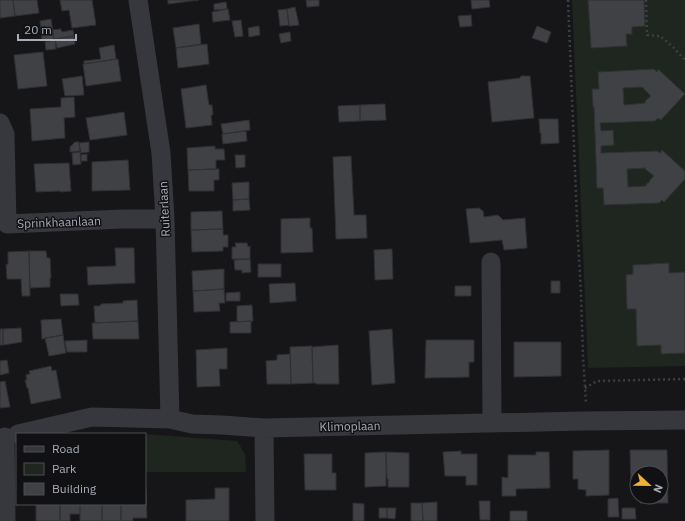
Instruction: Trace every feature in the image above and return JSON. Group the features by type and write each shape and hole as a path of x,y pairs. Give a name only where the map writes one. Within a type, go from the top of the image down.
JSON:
{"street":[{"name":"Ruiterlaan","path":"138,0 161,153 165,219 170,419"},
{"name":"Sprinkhaanlaan","path":"0,123 5,134 4,224 123,219 165,219"},
{"path":"491,262 492,423"},
{"name":"Klimoplaan","path":"23,433 92,417 170,419 192,424 264,428 685,420"},
{"path":"264,428 265,521"},
{"path":"6,521 10,436"}],"path":[{"path":"568,0 587,421"},
{"path":"646,0 647,35 660,36 685,60"},
{"path":"585,388 597,381 685,378"}],"green space":[{"path":"572,0 685,0 685,366 588,368"},
{"path":"146,434 237,441 245,454 246,472 146,472"}],"building":[{"path":"0,0 13,0 15,16 0,18"},
{"path":"13,0 37,0 39,13 15,16"},
{"path":"60,0 92,0 96,25 72,28 69,10 62,11"},
{"path":"168,0 199,0 168,4"},
{"path":"306,0 319,0 319,6 307,7"},
{"path":"471,0 489,0 490,7 472,9"},
{"path":"588,0 644,0 645,26 632,27 632,34 626,34 627,46 591,48"},
{"path":"226,2 227,9 214,10 214,4"},
{"path":"295,7 299,25 289,26 287,9"},
{"path":"228,9 230,20 213,22 212,12"},
{"path":"287,9 289,25 280,26 278,10"},
{"path":"471,15 472,26 460,27 458,16"},
{"path":"51,19 54,39 42,41 40,21"},
{"path":"241,20 243,36 235,37 232,21"},
{"path":"199,24 201,44 176,48 173,28"},
{"path":"259,26 260,35 249,37 248,28"},
{"path":"537,26 551,32 547,43 532,38"},
{"path":"61,29 62,32 73,30 74,36 54,39 52,30"},
{"path":"290,32 291,41 281,43 279,34"},
{"path":"74,36 75,44 57,48 55,39"},
{"path":"55,40 56,49 46,50 45,42"},
{"path":"207,44 209,64 178,68 176,48"},
{"path":"114,45 116,59 84,64 84,61 101,59 99,48"},
{"path":"43,52 47,86 18,89 14,55"},
{"path":"118,59 121,81 86,86 83,64"},
{"path":"654,69 657,72 658,69 685,94 661,120 658,118 655,121 600,123 601,131 613,130 614,145 601,146 601,153 657,151 660,153 662,150 685,171 685,179 664,202 662,200 659,203 604,205 603,188 597,188 592,89 599,89 598,72","holes":["643,87 651,96 645,101 645,103 624,105 623,88","646,168 645,169 654,176 649,181 650,182 647,183 646,186 628,187 627,169"]},
{"path":"82,76 84,95 65,96 62,79"},
{"path":"521,76 530,76 534,118 492,122 488,82 520,78"},
{"path":"206,85 209,105 212,105 212,125 186,128 181,89"},
{"path":"74,97 75,117 64,118 65,138 32,141 30,109 61,107 61,98"},
{"path":"385,104 386,120 360,121 360,105"},
{"path":"360,105 360,121 339,122 338,106"},
{"path":"124,112 127,135 90,140 86,118"},
{"path":"539,119 558,119 559,143 541,144"},
{"path":"249,120 250,130 223,134 221,124"},
{"path":"246,131 247,141 223,144 222,134"},
{"path":"75,142 79,142 80,151 70,152 70,147"},
{"path":"89,142 89,152 81,153 79,143"},
{"path":"215,146 215,149 224,149 225,160 216,160 216,169 188,170 187,148"},
{"path":"80,152 81,164 73,165 72,153"},
{"path":"87,154 87,161 81,161 81,155"},
{"path":"235,155 245,155 245,167 236,168"},
{"path":"351,156 354,215 366,215 367,238 336,239 333,157"},
{"path":"128,160 130,190 92,191 92,162"},
{"path":"69,163 71,191 36,192 34,164"},
{"path":"219,169 219,180 214,180 214,191 189,191 188,170"},
{"path":"249,182 249,199 233,200 232,183"},
{"path":"249,199 250,210 233,211 233,200"},
{"path":"479,208 483,211 484,217 498,215 503,220 525,218 527,248 504,250 502,240 470,243 466,209"},
{"path":"222,211 223,229 191,230 191,212"},
{"path":"310,218 313,252 281,253 281,219"},
{"path":"223,229 223,235 228,235 228,247 223,247 223,251 192,252 191,230"},
{"path":"235,243 247,243 248,247 250,246 250,259 232,259 232,247 236,247"},
{"path":"115,248 134,248 135,283 88,285 87,267 116,266"},
{"path":"392,249 393,279 375,280 374,250"},
{"path":"29,251 30,296 22,296 21,279 7,279 6,264 8,265 8,252"},
{"path":"29,251 46,251 47,258 50,258 50,287 30,288"},
{"path":"250,259 251,272 242,273 242,270 235,270 234,260"},
{"path":"669,263 669,273 685,272 685,353 661,354 661,345 637,346 636,309 627,309 626,275 633,274 633,265"},
{"path":"258,264 281,264 281,277 258,277"},
{"path":"224,269 224,289 193,291 192,271"},
{"path":"551,281 560,281 560,293 551,293"},
{"path":"295,283 296,301 270,303 269,284"},
{"path":"455,286 471,286 471,296 455,296"},
{"path":"224,289 225,303 219,303 220,311 194,312 193,291"},
{"path":"240,292 240,301 226,301 226,293"},
{"path":"60,294 78,294 79,305 61,306"},
{"path":"137,300 138,321 95,323 94,306"},
{"path":"252,305 253,321 237,322 237,306"},
{"path":"61,319 63,335 42,339 41,320"},
{"path":"138,321 139,339 93,339 92,323"},
{"path":"251,321 251,333 230,333 230,322"},
{"path":"21,328 22,342 3,345 3,329"},
{"path":"0,329 3,329 3,345 0,345"},
{"path":"392,329 395,383 372,385 369,331"},
{"path":"63,335 66,353 49,356 45,338"},
{"path":"87,340 87,352 67,352 65,341"},
{"path":"426,340 474,340 474,362 469,362 469,377 425,378"},
{"path":"514,342 561,342 561,376 514,377"},
{"path":"338,345 339,384 313,383 312,347"},
{"path":"312,346 313,383 291,384 290,347"},
{"path":"227,348 227,369 219,369 220,386 197,387 196,350"},
{"path":"290,354 291,384 267,384 266,361 277,360 277,355"},
{"path":"7,360 9,373 0,375 0,361"},
{"path":"51,366 52,371 56,370 61,398 31,404 25,380 27,380 26,375 30,374 29,371"},
{"path":"5,381 10,407 0,408 0,382"},
{"path":"609,450 609,495 586,496 586,490 578,489 578,479 573,479 573,451"},
{"path":"630,450 667,450 667,465 630,465"},
{"path":"461,451 461,454 477,454 477,485 466,485 466,476 445,476 443,452"},
{"path":"386,452 386,486 365,487 365,453"},
{"path":"386,452 409,453 409,487 388,487"},
{"path":"536,452 549,452 550,488 516,489 516,496 502,496 502,477 508,478 508,455 536,455"},
{"path":"304,454 332,454 332,473 336,473 336,490 305,490"},
{"path":"215,488 229,488 229,521 186,521 186,500 215,499"},
{"path":"146,489 147,518 133,518 133,521 121,521 121,505 146,505"},
{"path":"618,498 619,517 608,517 608,499"},
{"path":"479,501 490,501 490,520 480,520"},
{"path":"437,502 437,521 423,521 422,503"},
{"path":"353,503 364,504 364,521 353,521"},
{"path":"411,503 422,503 423,521 411,521"},
{"path":"36,505 60,505 60,521 36,521"},
{"path":"60,505 80,505 80,514 70,514 70,521 60,521"},
{"path":"80,505 102,505 102,521 80,521"},
{"path":"102,505 121,505 121,521 102,521"},
{"path":"379,508 387,508 387,518 379,518"},
{"path":"387,508 396,508 395,519 387,518"},
{"path":"622,508 635,508 636,519 622,519"},
{"path":"510,511 527,511 527,521 510,521"}]}
